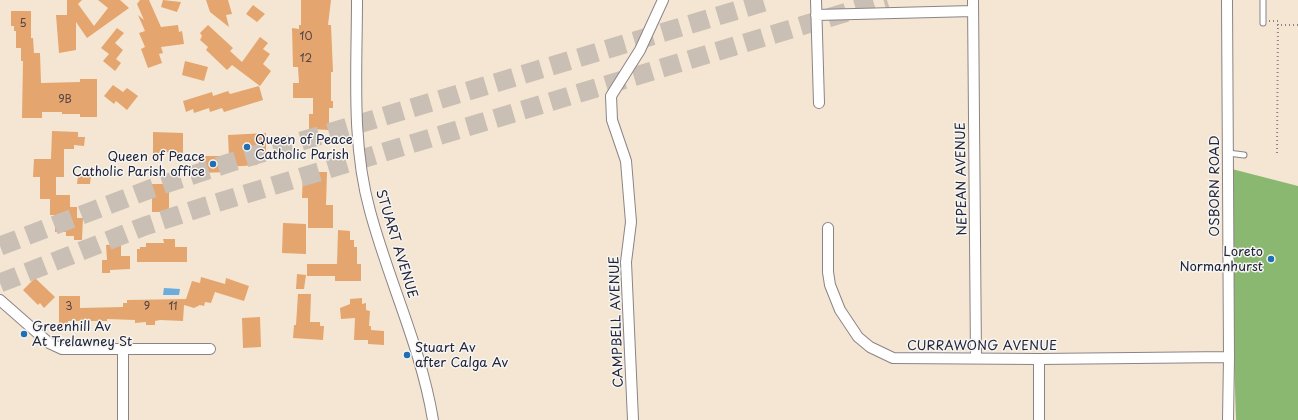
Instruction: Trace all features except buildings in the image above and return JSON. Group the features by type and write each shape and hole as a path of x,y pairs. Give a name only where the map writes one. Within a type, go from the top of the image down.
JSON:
{"street":[{"name":"STUART AVENUE","path":"357,0 358,151 369,211 419,360 428,393 433,420"},
{"name":"CAMPBELL AVENUE","path":"633,420 626,262 631,222 626,161 612,120 611,96 640,50 663,0"},
{"path":"816,0 819,103"},
{"name":"NEPEAN AVENUE","path":"972,0 976,358"},
{"name":"OSBORN ROAD","path":"1227,0 1228,420"},
{"path":"816,15 973,11"},
{"name":"CURRAWONG AVENUE","path":"828,228 828,272 830,285 840,310 858,337 870,347 894,358 1039,359 1229,357"},
{"path":"0,300 55,346 69,350 210,349"},
{"path":"123,350 123,420"},
{"path":"1039,359 1039,420"}],"lane":[{"path":"1263,0 1265,21"},
{"path":"1228,153 1244,155"}],"path":[{"path":"1265,21 1278,21 1277,154"},
{"path":"1277,25 1298,25"}],"green space":[{"path":"1228,168 1298,186 1298,420 1236,420"}],"water":[{"path":"164,288 180,289 179,295 163,295"}],"tunnel":[{"path":"0,246 153,188 232,162 771,0"},
{"path":"0,283 145,226 206,206 887,0"}],"place":[{"name":"Queen of Peace Catholic Parish","path":"247,147"},
{"name":"Queen of Peace Catholic Parish office","path":"213,164"},
{"name":"Loreto Normanhurst","path":"1271,259"},
{"name":"Greenhill Av At Trelawney St","path":"24,334"},
{"name":"Stuart Av after Calga Av","path":"407,355"}]}
